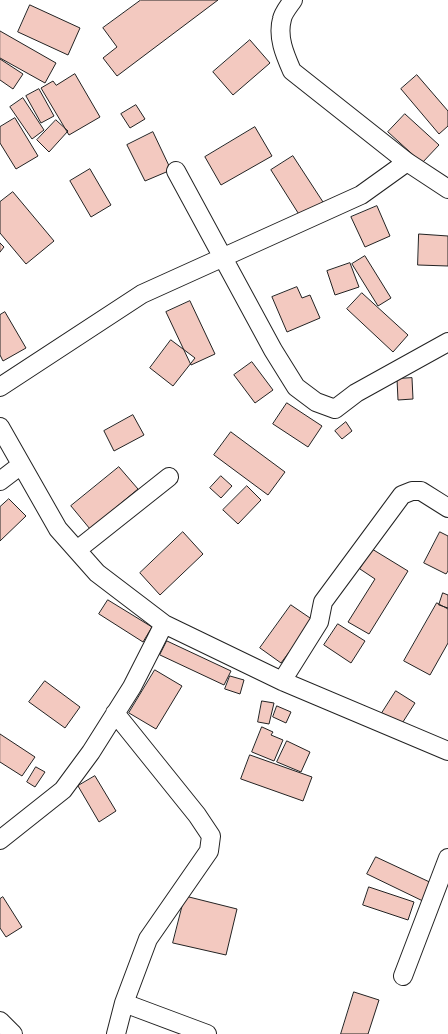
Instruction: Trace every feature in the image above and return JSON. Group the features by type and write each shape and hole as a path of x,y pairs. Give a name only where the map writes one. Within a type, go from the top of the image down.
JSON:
{"street":[{"path":"293,0 282,18 280,32 284,52 292,71 408,162 448,189"},
{"path":"0,387 142,294 361,195 408,162"},
{"path":"176,171 224,257 272,350 296,387 316,402 335,408 356,393 448,342"},
{"path":"0,427 58,529 97,573 164,624 282,681 448,751"},
{"path":"0,481 21,465"},
{"path":"77,550 169,477"},
{"path":"282,681 319,622 323,602 402,495 412,491 421,491 448,508"},
{"path":"0,840 63,790 91,752 132,687 164,624"},
{"path":"115,713 197,815 211,836 209,851 148,939 124,1003 116,1034"},
{"path":"403,976 448,858"},
{"path":"124,1003 207,1034"},
{"path":"0,1022 13,1034"}],"building":[{"path":"141,0 218,0 117,76 103,58 117,47 103,28"},
{"path":"30,5 80,28 68,55 18,32"},
{"path":"0,31 56,63 45,83 0,58"},
{"path":"250,40 270,63 233,95 213,72"},
{"path":"0,59 23,74 13,89 0,80"},
{"path":"75,74 100,117 69,135 41,88 53,81 56,85"},
{"path":"417,75 448,111 448,126 439,134 401,89"},
{"path":"39,89 54,116 41,123 26,96"},
{"path":"23,98 44,130 32,139 10,107"},
{"path":"136,105 145,119 130,128 121,114"},
{"path":"405,114 439,145 422,163 388,132"},
{"path":"15,118 38,156 16,169 0,143 0,127"},
{"path":"56,120 68,131 49,152 37,140"},
{"path":"255,127 272,156 221,185 205,157"},
{"path":"153,132 171,170 145,181 127,145"},
{"path":"293,156 323,202 300,216 271,170"},
{"path":"90,169 111,205 91,217 70,181"},
{"path":"13,192 54,241 26,264 0,233 0,202"},
{"path":"377,206 390,236 365,247 351,217"},
{"path":"419,234 448,236 448,266 418,265"},
{"path":"0,243 4,247 0,252"},
{"path":"365,256 391,298 378,306 352,264"},
{"path":"350,263 359,287 335,295 327,271"},
{"path":"297,287 302,298 310,295 320,318 287,332 272,297"},
{"path":"362,293 408,335 393,352 347,309"},
{"path":"190,301 215,354 191,365 166,312"},
{"path":"5,312 26,348 3,361 0,355 0,315"},
{"path":"171,340 195,358 173,386 150,368"},
{"path":"252,362 273,390 255,403 234,375"},
{"path":"412,378 413,399 398,400 397,379"},
{"path":"287,403 322,426 308,447 273,424"},
{"path":"133,415 144,435 114,451 104,431"},
{"path":"346,422 352,431 342,439 335,431"},
{"path":"231,432 285,472 268,495 214,455"},
{"path":"119,467 138,489 90,529 71,506"},
{"path":"221,476 232,486 221,498 210,488"},
{"path":"247,486 261,500 238,524 223,510"},
{"path":"9,499 26,516 0,541 0,507"},
{"path":"183,532 203,554 160,595 140,573"},
{"path":"440,532 448,536 448,571 446,574 424,563"},
{"path":"372,549 408,571 369,634 348,622 375,579 360,569"},
{"path":"443,593 448,595 448,608 439,605"},
{"path":"108,600 152,627 143,642 99,614"},
{"path":"437,603 448,609 448,643 430,675 404,661"},
{"path":"291,605 313,620 281,663 260,648"},
{"path":"338,624 365,641 351,663 324,645"},
{"path":"167,641 231,671 224,685 160,655"},
{"path":"155,670 182,686 156,729 129,713"},
{"path":"230,676 244,680 240,694 225,689"},
{"path":"45,681 80,707 65,728 29,702"},
{"path":"396,691 415,703 401,725 382,713"},
{"path":"262,701 274,703 269,724 258,722"},
{"path":"277,706 291,712 286,723 273,717"},
{"path":"262,727 273,732 271,735 283,740 274,761 252,752"},
{"path":"0,734 35,757 22,776 0,762"},
{"path":"287,741 310,752 301,772 277,762"},
{"path":"250,755 312,777 303,801 241,779"},
{"path":"36,767 45,772 35,787 27,782"},
{"path":"95,776 116,811 99,822 78,786"},
{"path":"376,857 436,885 427,903 367,874"},
{"path":"369,887 414,902 408,920 363,905"},
{"path":"185,896 237,909 226,955 173,943"},
{"path":"3,897 22,927 6,937 0,928 0,899"},
{"path":"354,992 379,1000 368,1034 341,1034"}]}
